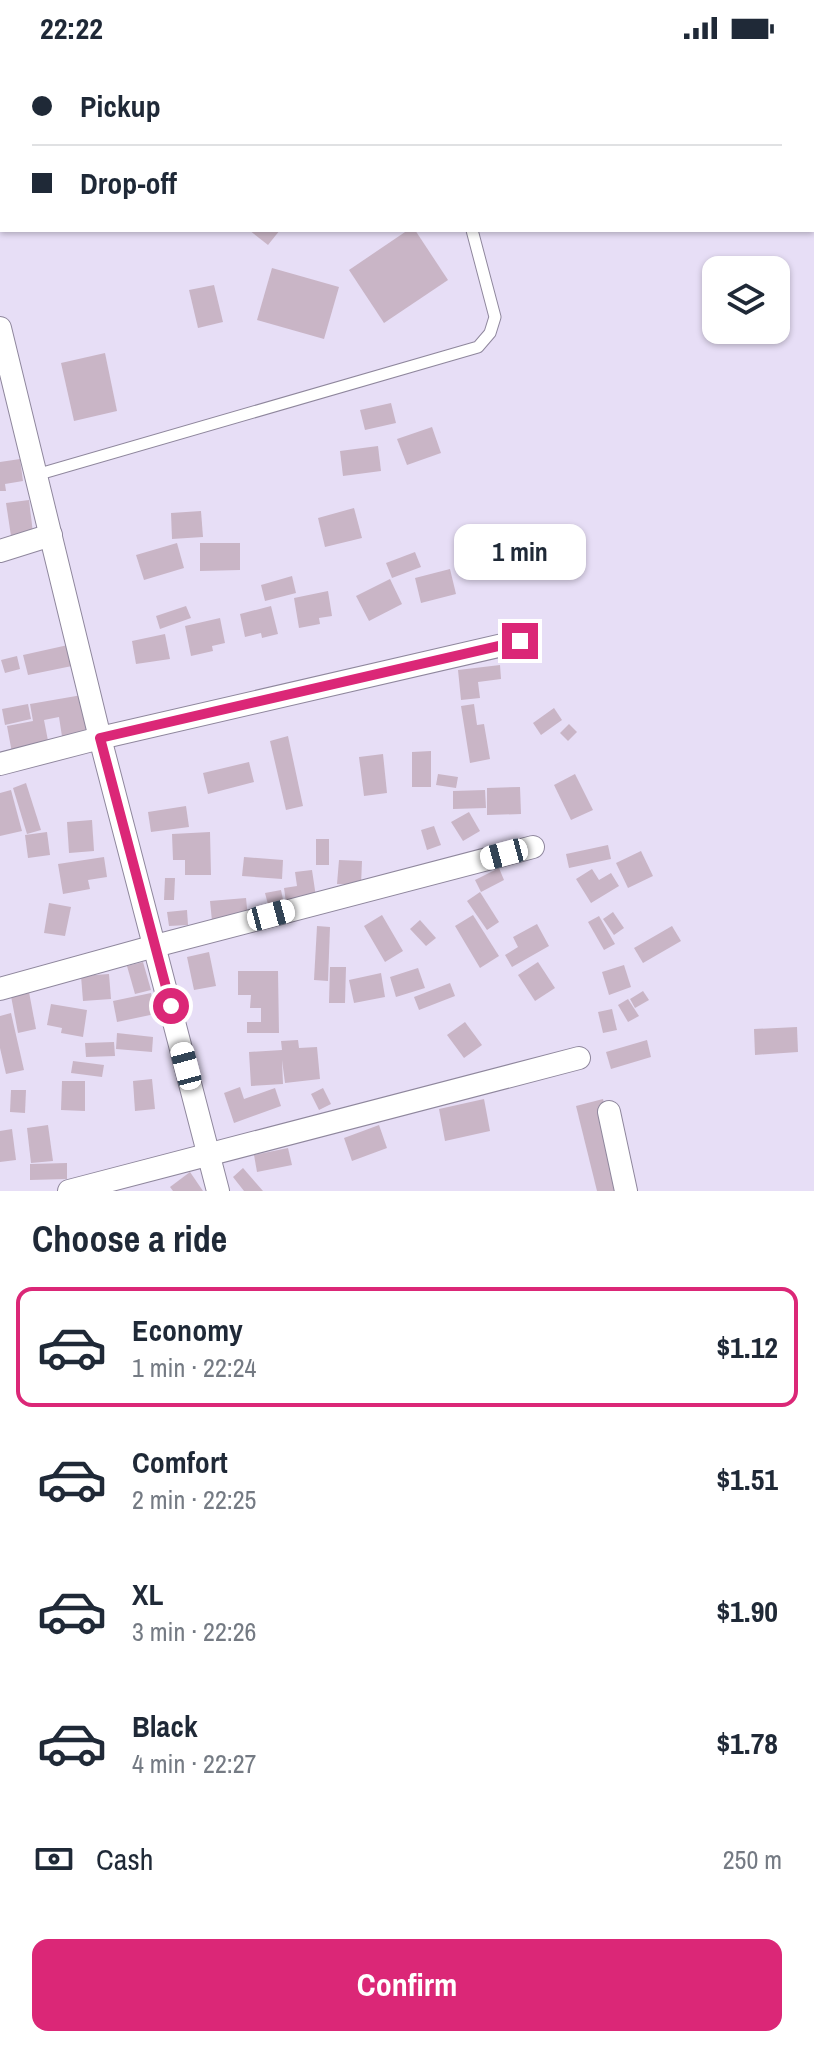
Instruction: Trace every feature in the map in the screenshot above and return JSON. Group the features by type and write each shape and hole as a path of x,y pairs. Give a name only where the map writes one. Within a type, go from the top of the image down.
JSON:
{"street":[{"path":"0,328 100,738 218,1191"},
{"path":"0,551 51,535"},
{"path":"0,764 520,641"},
{"path":"0,989 533,847"},
{"path":"69,1191 579,1058"},
{"path":"609,1112 626,1191"}],"lane":[{"path":"36,475 478,347 490,333 495,317 473,232"}],"building":[{"path":"252,232 278,232 268,245"},
{"path":"405,232 416,232 448,280 384,323 349,270"},
{"path":"272,268 339,287 324,339 257,320"},
{"path":"214,285 223,322 198,328 189,290"},
{"path":"105,353 117,411 74,421 61,363"},
{"path":"391,403 396,423 365,430 360,410"},
{"path":"432,427 441,453 407,465 397,439"},
{"path":"378,446 381,471 343,476 340,451"},
{"path":"20,459 23,481 5,484 6,491 0,491 0,462"},
{"path":"29,500 33,533 11,536 6,503"},
{"path":"354,508 362,538 325,547 318,518"},
{"path":"201,511 203,537 172,539 171,513"},
{"path":"177,543 184,568 144,580 136,555"},
{"path":"200,543 240,543 240,570 200,571"},
{"path":"415,552 421,567 392,578 386,563"},
{"path":"450,569 456,594 421,603 415,578"},
{"path":"292,576 296,593 265,601 261,585"},
{"path":"390,579 402,604 369,621 356,596"},
{"path":"328,591 332,616 319,618 320,624 299,628 294,598"},
{"path":"186,606 191,618 160,629 156,616"},
{"path":"271,606 278,634 262,638 261,633 245,637 240,614"},
{"path":"220,618 225,643 212,646 213,651 191,656 185,626"},
{"path":"165,634 170,659 136,664 132,641"},
{"path":"68,645 72,666 28,675 23,655"},
{"path":"17,656 20,669 5,673 1,660"},
{"path":"500,665 501,679 478,682 480,698 461,700 458,670"},
{"path":"82,695 90,738 63,743 59,717 44,720 50,751 13,758 7,726 33,721 30,704"},
{"path":"28,704 31,719 5,725 2,709"},
{"path":"474,704 477,725 484,724 490,759 470,763 461,706"},
{"path":"554,708 562,720 541,735 533,723"},
{"path":"569,724 577,732 568,741 560,733"},
{"path":"288,736 303,806 286,810 270,741"},
{"path":"431,751 431,787 412,787 412,752"},
{"path":"383,754 387,793 364,796 359,757"},
{"path":"249,762 254,782 208,794 203,773"},
{"path":"438,774 458,777 456,788 436,785"},
{"path":"575,774 593,810 571,820 554,785"},
{"path":"26,783 41,830 27,834 13,788"},
{"path":"520,787 521,814 487,815 487,788"},
{"path":"11,790 22,831 0,836 0,793"},
{"path":"485,790 486,808 453,809 453,791"},
{"path":"186,806 189,827 151,832 148,812"},
{"path":"469,812 480,831 463,841 451,822"},
{"path":"92,820 94,851 69,853 67,822"},
{"path":"434,826 441,845 427,850 421,830"},
{"path":"47,832 50,855 28,858 25,835"},
{"path":"210,832 211,875 185,875 185,860 173,860 172,834"},
{"path":"316,839 329,839 329,865 316,865"},
{"path":"608,845 611,859 569,868 566,854"},
{"path":"641,851 653,876 628,888 616,863"},
{"path":"104,857 107,877 88,880 90,889 63,894 58,864"},
{"path":"244,857 283,860 282,879 242,876"},
{"path":"339,860 362,861 361,885 337,884"},
{"path":"499,868 504,880 481,892 475,880"},
{"path":"592,869 599,880 611,873 619,886 591,903 576,879"},
{"path":"312,870 316,897 286,902 284,888 297,886 295,872"},
{"path":"165,878 175,878 174,900 164,900"},
{"path":"281,890 285,909 270,912 265,893"},
{"path":"480,892 499,922 487,930 467,901"},
{"path":"246,898 248,918 212,921 210,901"},
{"path":"49,903 71,907 65,936 44,933"},
{"path":"187,910 188,925 169,926 167,912"},
{"path":"613,912 624,928 614,935 603,919"},
{"path":"382,915 403,951 385,962 364,926"},
{"path":"473,915 499,956 480,968 455,926"},
{"path":"599,916 615,944 604,950 588,922"},
{"path":"420,920 436,938 426,946 410,929"},
{"path":"537,924 549,946 512,967 505,955 518,947 513,937"},
{"path":"317,926 330,927 328,981 314,980"},
{"path":"672,926 681,941 643,963 634,948"},
{"path":"209,952 216,986 194,990 187,957"},
{"path":"143,962 151,990 135,994 127,966"},
{"path":"538,962 555,988 535,1001 518,975"},
{"path":"624,965 631,987 609,995 602,972"},
{"path":"330,967 346,967 345,1003 329,1003"},
{"path":"418,968 425,988 396,997 390,977"},
{"path":"238,971 278,971 279,1033 247,1033 247,1022 261,1022 261,1008 250,1008 251,995 238,995"},
{"path":"381,973 385,997 354,1003 349,980"},
{"path":"109,974 111,999 83,1001 81,976"},
{"path":"450,983 455,996 419,1010 414,997"},
{"path":"643,991 649,1000 635,1008 630,999"},
{"path":"29,992 36,1029 18,1033 11,996"},
{"path":"151,993 155,1014 117,1022 113,1001"},
{"path":"628,999 639,1016 628,1022 618,1005"},
{"path":"51,1004 87,1010 83,1037 61,1033 62,1028 47,1025"},
{"path":"612,1009 617,1030 603,1033 598,1012"},
{"path":"11,1013 24,1070 6,1074 0,1048 0,1016"},
{"path":"465,1022 482,1045 464,1058 447,1035"},
{"path":"797,1027 798,1052 755,1055 754,1029"},
{"path":"117,1033 153,1037 152,1052 116,1049"},
{"path":"298,1040 299,1048 317,1047 320,1079 285,1083 282,1060 283,1084 251,1086 249,1052 282,1050 281,1041"},
{"path":"647,1040 651,1057 611,1069 606,1052"},
{"path":"114,1042 115,1056 86,1057 85,1043"},
{"path":"73,1061 104,1065 102,1077 71,1073"},
{"path":"152,1079 155,1109 135,1111 133,1081"},
{"path":"62,1081 85,1081 85,1111 61,1110"},
{"path":"240,1087 244,1099 275,1088 281,1106 234,1123 224,1093"},
{"path":"323,1088 331,1104 319,1110 311,1094"},
{"path":"11,1090 26,1090 25,1113 10,1112"},
{"path":"484,1099 490,1131 445,1141 439,1109"},
{"path":"603,1099 626,1191 597,1191 576,1106"},
{"path":"48,1125 53,1161 31,1163 27,1128"},
{"path":"379,1125 387,1148 352,1161 344,1138"},
{"path":"12,1129 16,1160 0,1162 0,1131"},
{"path":"288,1148 292,1165 257,1172 254,1155"},
{"path":"67,1163 67,1179 30,1180 30,1164"},
{"path":"243,1168 263,1191 244,1191 233,1177"},
{"path":"190,1172 203,1191 173,1191 170,1187"}],"route":[{"path":"171,1006 100,738 520,641"}]}
